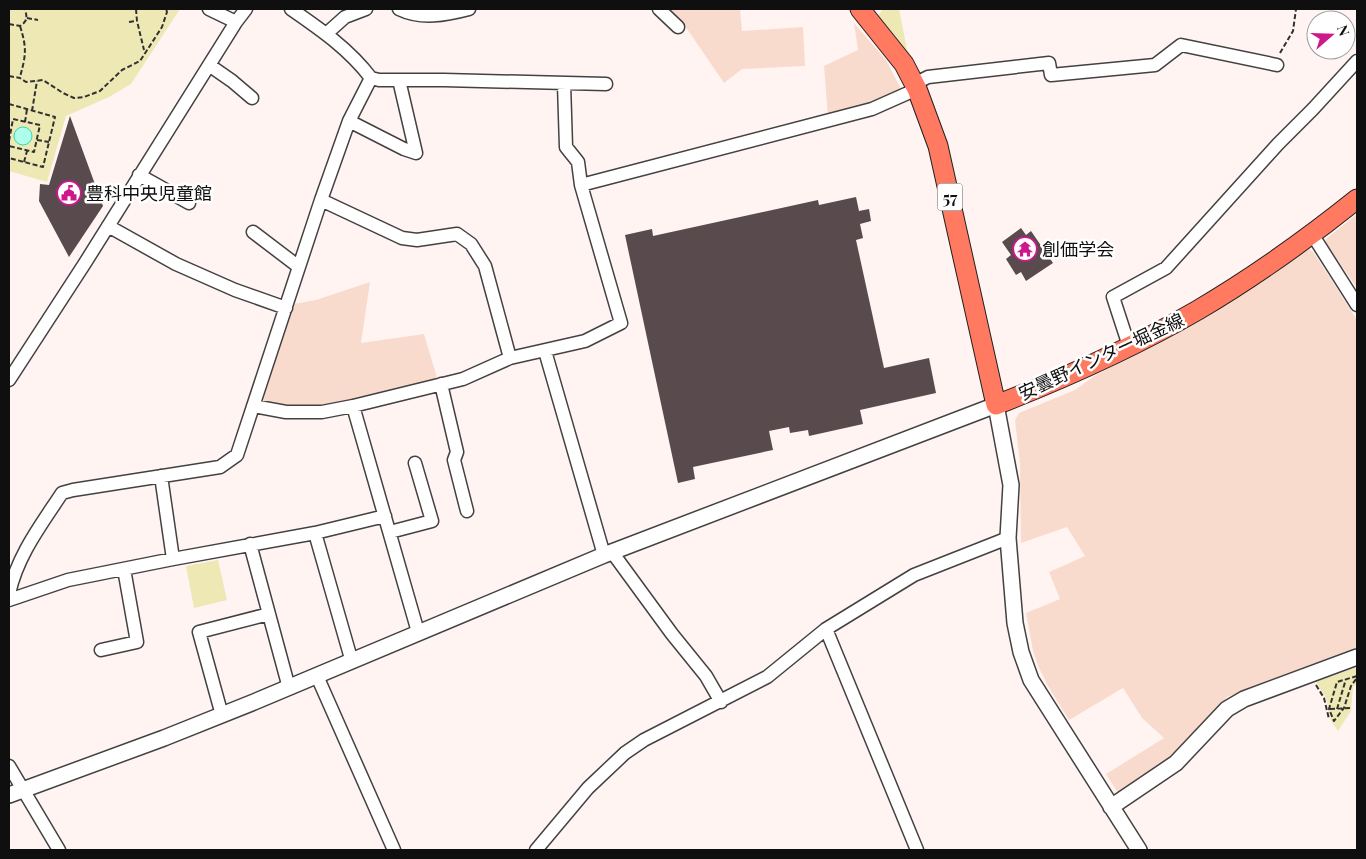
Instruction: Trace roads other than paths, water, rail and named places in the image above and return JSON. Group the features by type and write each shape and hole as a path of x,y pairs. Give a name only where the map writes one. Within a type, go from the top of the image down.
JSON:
{"main road":[{"name":"安曇野インター堀金線","path":"867,11 904,64 916,86 938,146 996,405 1060,380 1198,310 1312,234 1357,199"}],"street":[{"path":"209,9 236,22"},
{"path":"9,380 13,365 108,226 246,9"},
{"path":"291,9 326,34 358,61 371,78 379,80 606,84"},
{"path":"326,34 345,17 366,9"},
{"path":"399,9 420,16 440,16 464,10"},
{"path":"659,9 678,27"},
{"path":"581,185 872,109 916,86 928,77 1049,63 1051,75 1155,65 1181,45 1276,65"},
{"path":"1129,346 1113,297 1166,268 1278,144 1313,110 1357,61"},
{"path":"209,65 232,80 252,98"},
{"path":"9,594 12,579 24,554 62,493 220,467 237,456 321,200 349,121 371,78"},
{"path":"349,121 404,149 416,152 399,80"},
{"path":"254,406 286,412 322,412 353,406 463,379 510,358 585,341 620,323 581,185 578,162 566,146 564,84"},
{"path":"139,175 189,203"},
{"path":"321,200 402,238 417,240 457,234 471,244 484,266 510,358"},
{"path":"108,226 176,264 235,290 286,308"},
{"path":"253,232 299,267"},
{"path":"1312,234 1357,305"},
{"path":"545,351 608,553 706,676 722,702"},
{"path":"441,384 457,452 454,460 468,511"},
{"path":"16,792 164,738 289,688 608,553 996,405 1010,485 1008,538 1016,623 1021,652 1031,680 1139,850"},
{"path":"353,406 418,632"},
{"path":"390,532 432,521 415,463"},
{"path":"160,476 173,559"},
{"path":"9,600 68,580 315,533 385,516"},
{"path":"315,533 352,662"},
{"path":"536,850 588,788 625,753 644,740 767,678 826,629 914,575 1008,538"},
{"path":"250,544 289,688"},
{"path":"102,650 137,642 124,569"},
{"path":"220,708 199,632 269,614"},
{"path":"826,629 917,850"},
{"path":"1112,807 1176,763 1227,709 1244,699 1357,657"},
{"path":"316,676 394,850"},
{"path":"9,766 16,792 59,850"}],"place":[{"name":"豊科中央児童館","path":"69,193"},
{"name":"創価学会","path":"1025,249"}]}
